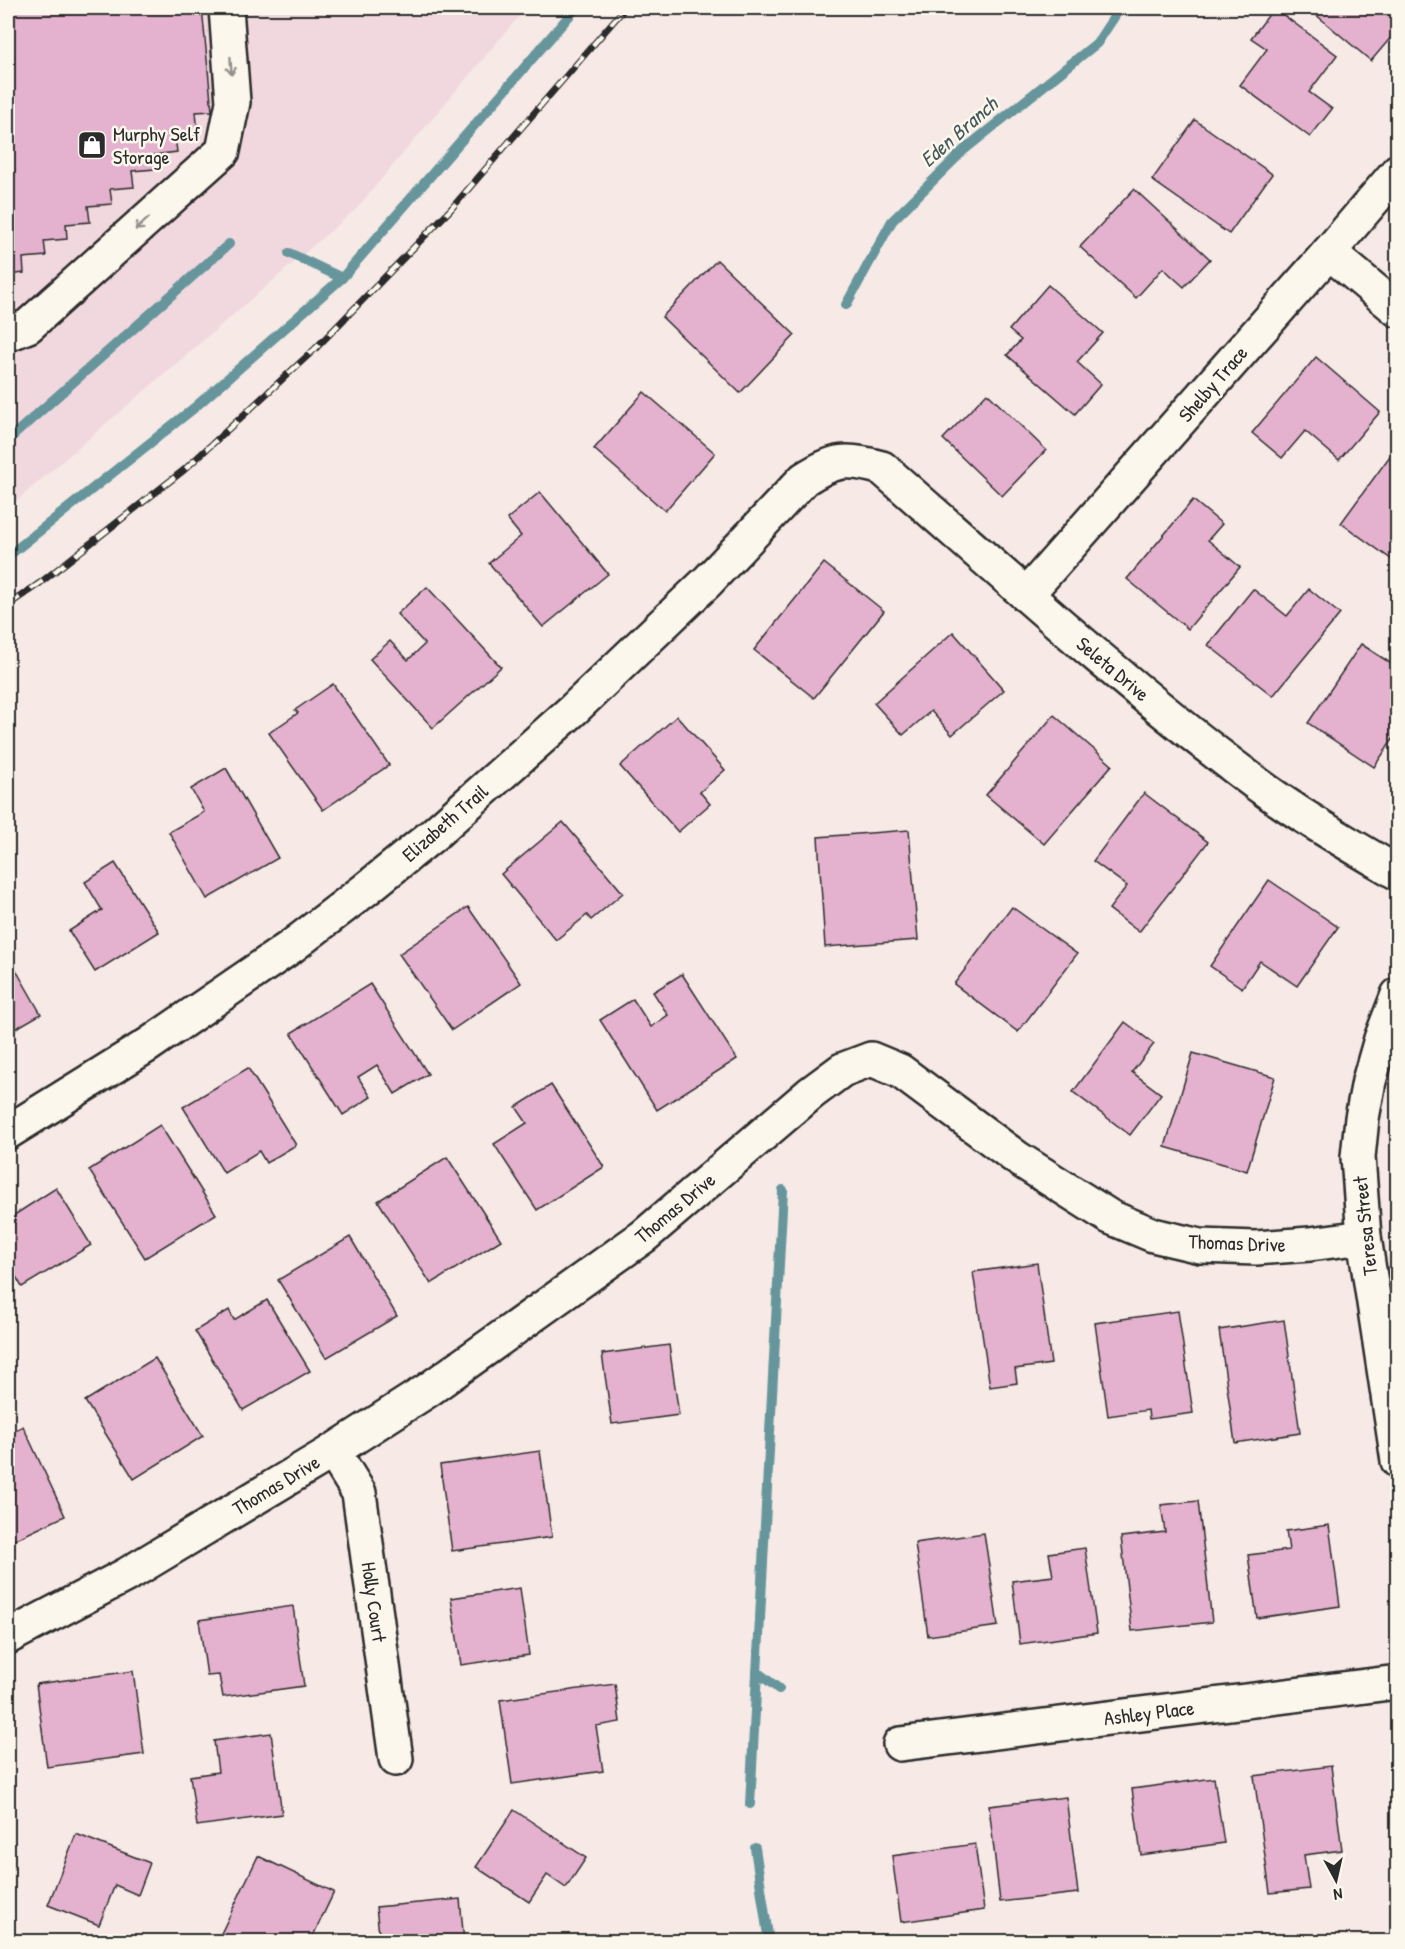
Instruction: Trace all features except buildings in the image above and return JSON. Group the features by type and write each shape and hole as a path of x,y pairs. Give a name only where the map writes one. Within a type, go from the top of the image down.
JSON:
{"street":[{"path":"8,334 28,326 223,151 233,102 226,8"},
{"name":"Shelby Trace","path":"1026,595 1398,171"},
{"path":"1329,252 1398,310"},
{"name":"Seleta Drive","path":"839,461 861,462 882,468 1137,690 1250,780 1346,843 1398,873"},
{"name":"Elizabeth Trail","path":"8,1132 148,1045 292,946 365,890 434,834 574,709 708,581 804,479 821,468 839,461"},
{"name":"Teresa Street","path":"1398,995 1381,1039 1369,1082 1358,1157 1364,1237 1398,1461"},
{"name":"Thomas Drive","path":"8,1637 128,1574 333,1451 428,1390 644,1236 811,1093 842,1070 871,1059 900,1071 1017,1158 1110,1217 1153,1235 1200,1246 1256,1248 1364,1237"},
{"name":"Holly Court","path":"333,1451 359,1493 396,1759"},
{"name":"Ashley Place","path":"900,1744 1398,1682"}],"shaded area":[{"path":"8,8 526,8 356,209 8,508"}],"waterway":[{"path":"289,253 342,278 576,8"},
{"name":"Eden Branch","path":"846,305 892,221 965,149 1097,43 1120,8"},
{"path":"8,440 229,244"},
{"path":"8,556 194,408 342,278"},
{"path":"750,1804 783,1190"},
{"path":"757,1672 779,1689"},
{"path":"755,1848 769,1942"}],"railway":[{"path":"8,605 40,583 184,470 316,348 451,209 625,8"}],"place":[{"name":"Murphy Self Storage","path":"92,145"}]}
